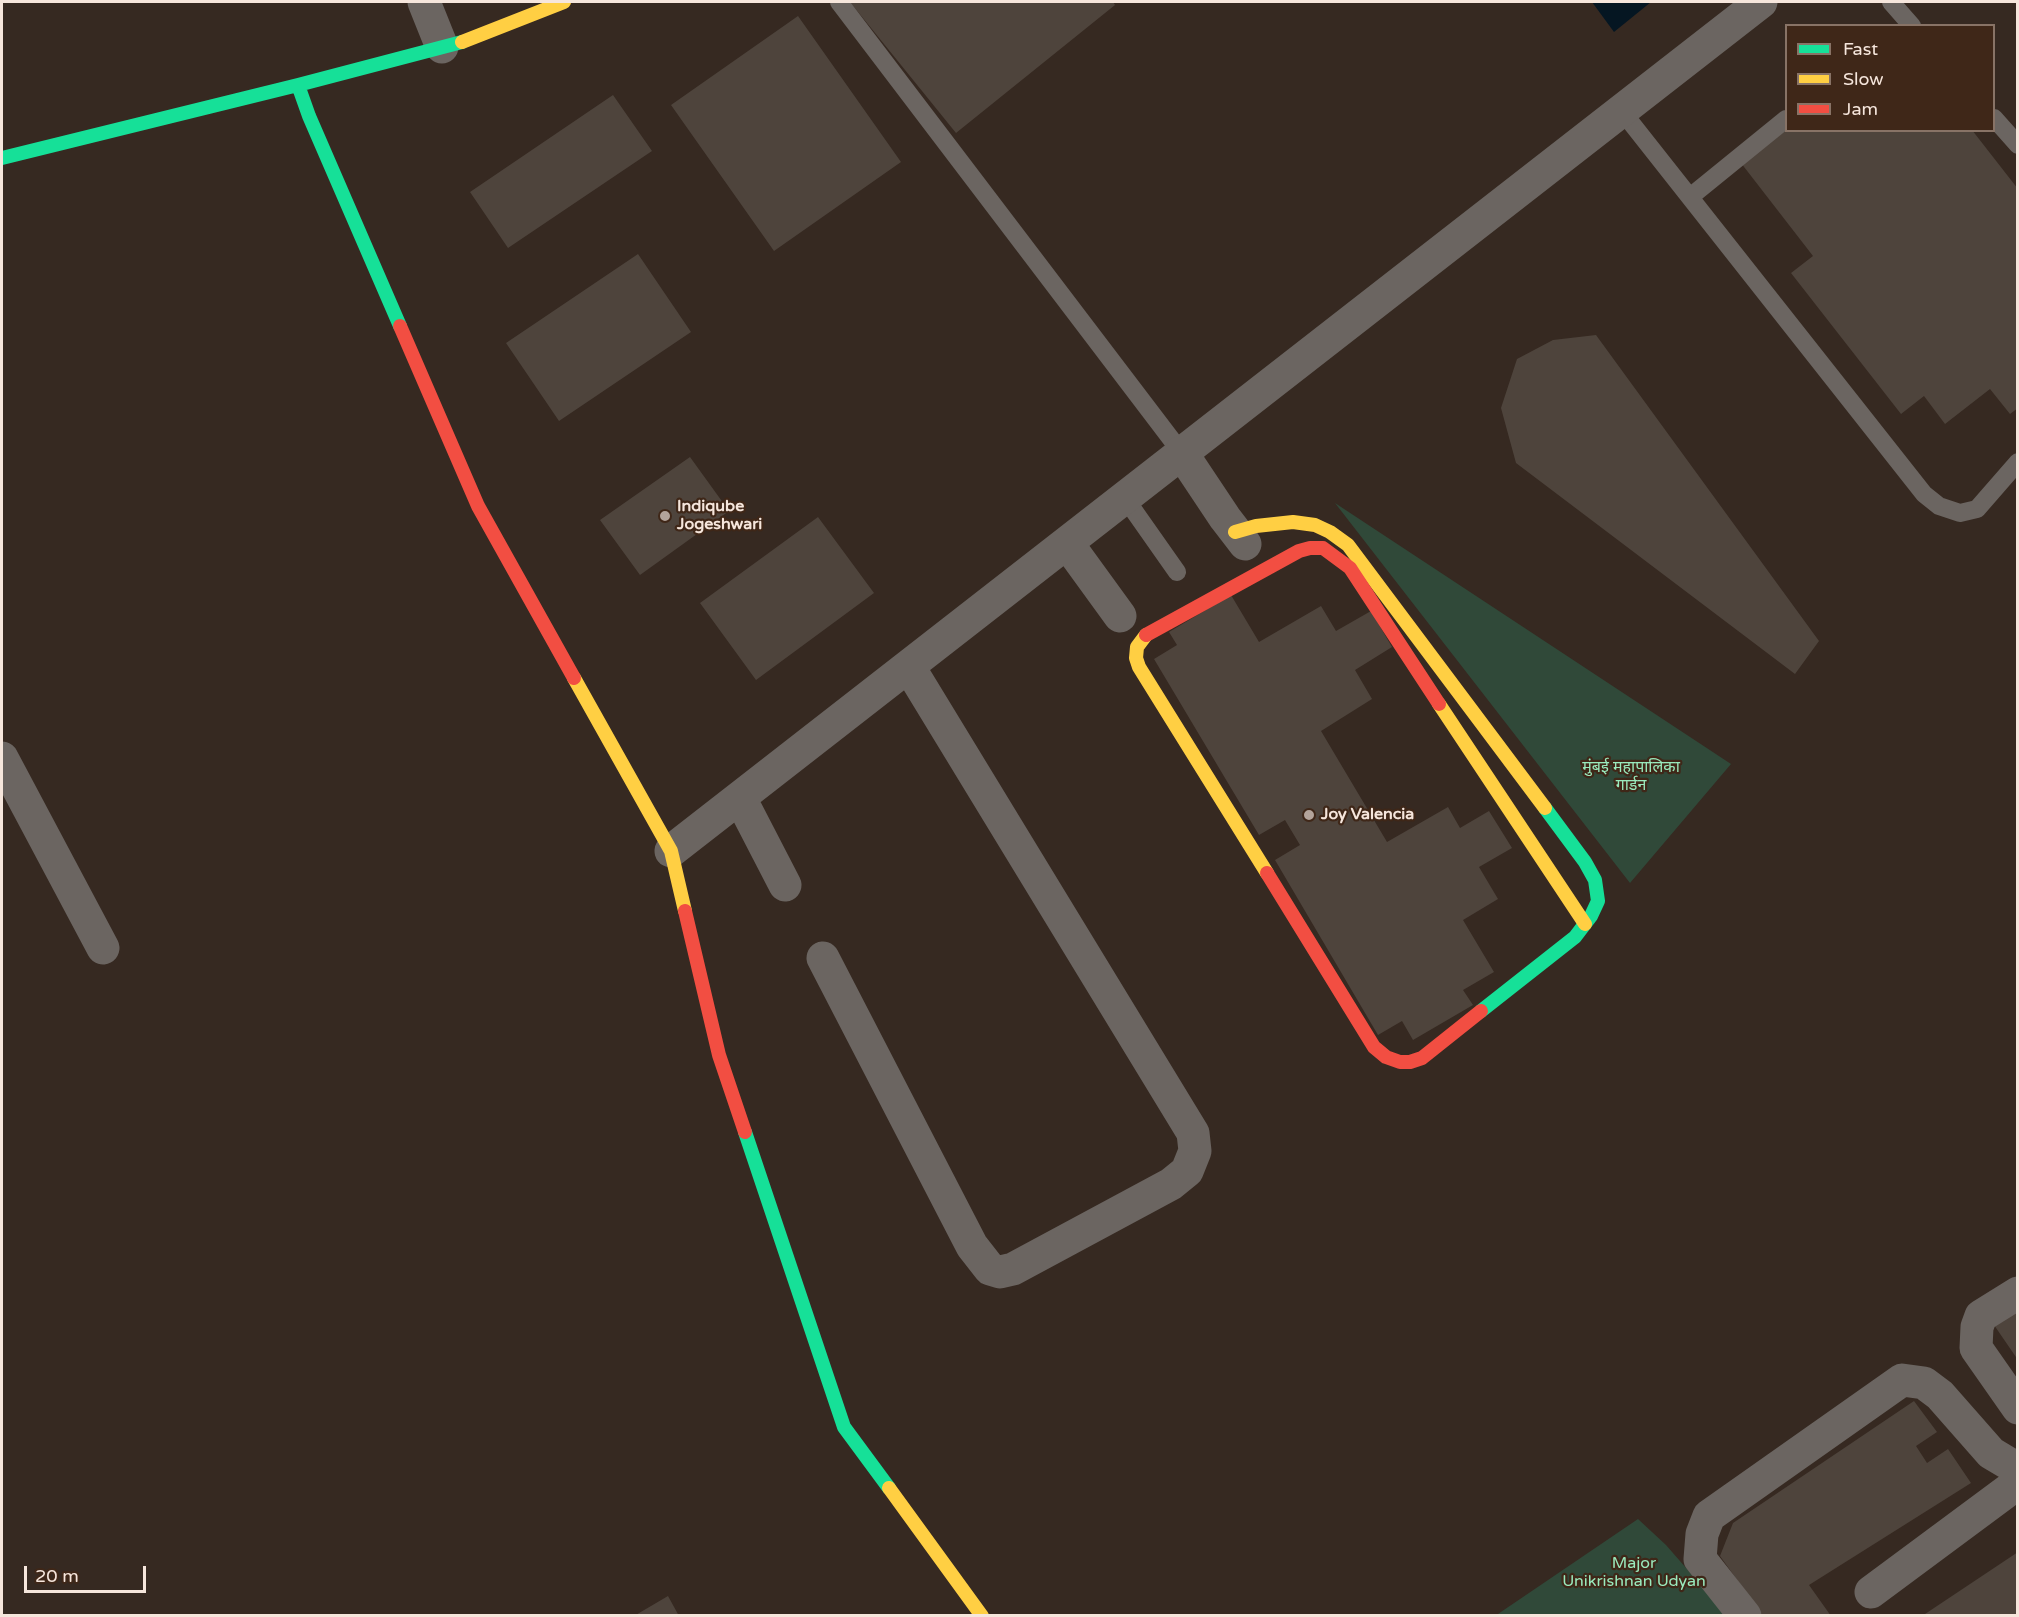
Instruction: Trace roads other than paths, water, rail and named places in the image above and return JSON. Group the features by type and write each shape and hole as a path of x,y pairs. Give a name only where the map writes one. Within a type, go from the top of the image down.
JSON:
{"street":[{"path":"424,2 442,47"},
{"path":"2,158 298,85 468,40 564,2"},
{"path":"671,851 1761,2"},
{"path":"298,85 309,116 478,506 671,851 719,1055 844,1427 982,1616"},
{"path":"1181,453 1240,538 1256,526 1293,522 1315,525 1348,545 1585,862 1595,880 1598,901 1585,924 1575,937 1422,1058 1400,1062 1386,1057 1374,1047 1139,667 1136,658 1137,647 1144,636 1299,551 1323,548 1336,556 1350,568 1585,924"},
{"path":"1067,543 1120,616"},
{"path":"823,958 972,1246 990,1269 999,1272 1013,1269 1170,1184 1187,1171 1195,1152 1193,1133 909,667"},
{"path":"2,758 103,948"},
{"path":"740,798 785,885"},
{"path":"2018,1293 1981,1316 1977,1326 1976,1348 2018,1408"},
{"path":"1745,1616 1700,1559 1702,1534 1709,1516 1902,1380 1924,1383 1940,1395 1991,1453 2018,1469"},
{"path":"1870,1592 2018,1483"}],"lane":[{"path":"838,2 1181,453"},
{"path":"1891,2 1908,24"},
{"path":"1621,110 1924,495 1939,506 1959,513 1977,509 2018,462"},
{"path":"1995,119 2018,146"},
{"path":"1690,197 1785,120"},
{"path":"1125,498 1178,572"}],"water":[{"path":"1592,2 1651,2 1614,32"}],"place":[{"name":"Indiqube Jogeshwari","path":"665,516"},
{"name":"Joy Valencia","path":"1309,815"}],"park label":[{"name":"मुंबई महापालिका गार्डन","path":"1631,777"},
{"name":"Major Unikrishnan Udyan","path":"1634,1573"}]}
